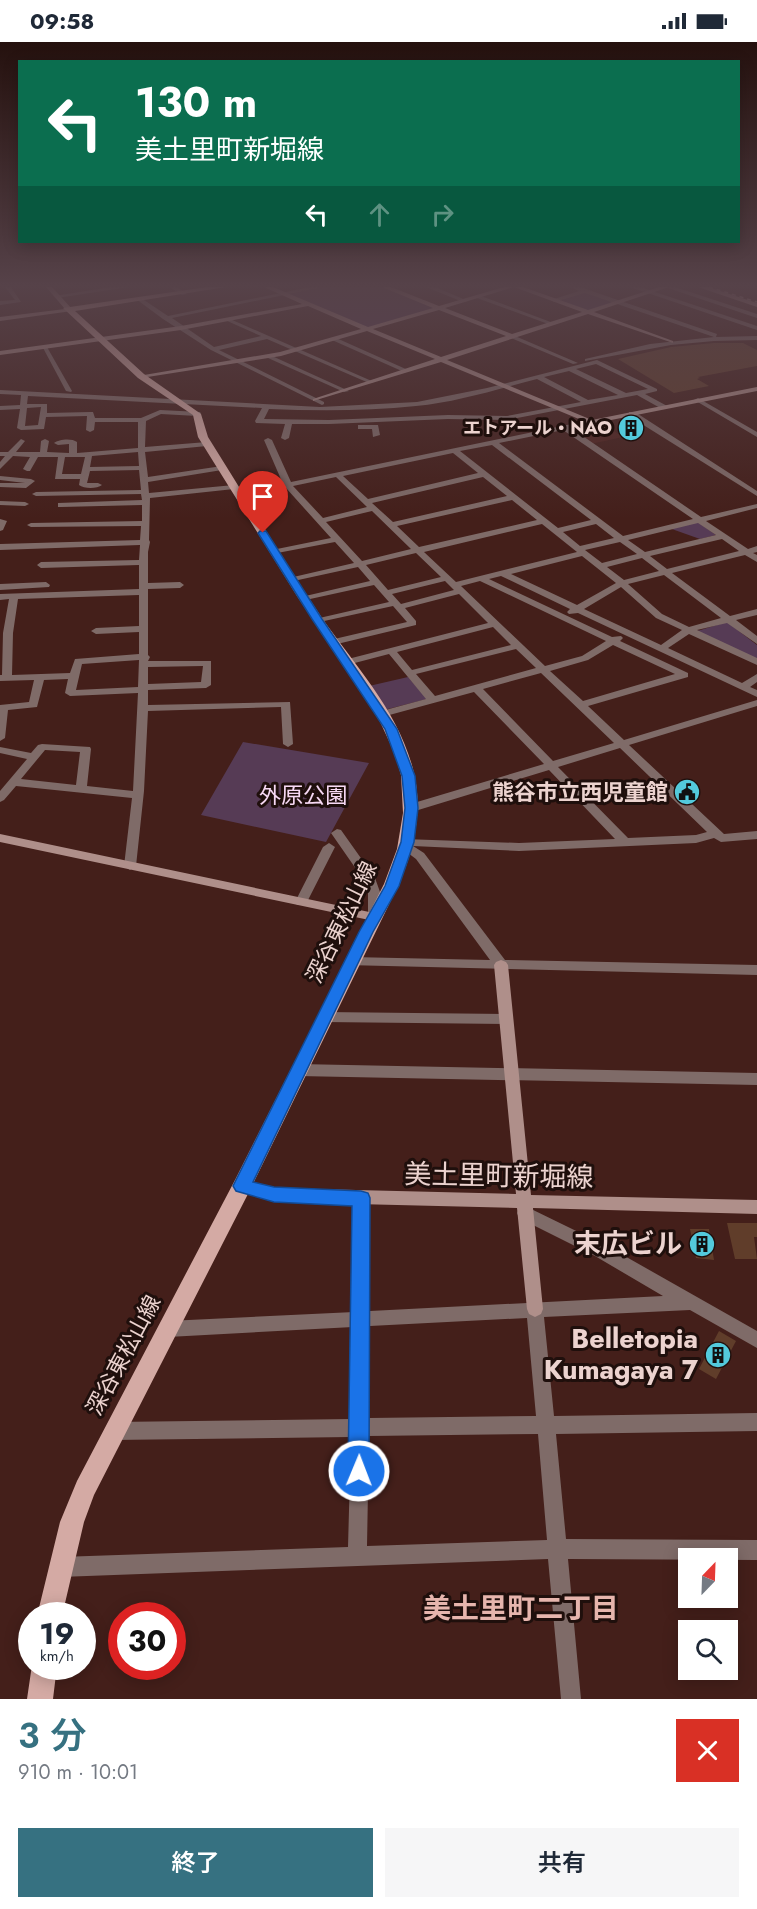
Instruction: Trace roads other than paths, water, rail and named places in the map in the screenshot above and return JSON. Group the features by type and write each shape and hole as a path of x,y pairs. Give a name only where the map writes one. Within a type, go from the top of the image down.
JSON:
{"main road":[{"path":"128,364 141,376 197,414"},
{"name":"深谷東松山線","path":"52,1602 72,1522 113,1431 242,1186 351,962 392,886 407,844 411,808 408,776 404,758 391,729 318,621 207,444 197,414"},
{"path":"40,1699 42,1680"}],"street":[{"path":"55,364 73,393 78,414"},
{"path":"141,376 221,364"},
{"path":"242,364 318,402 427,364"},
{"path":"286,364 346,391"},
{"path":"330,364 371,382"},
{"path":"391,364 406,371"},
{"path":"452,364 591,422"},
{"path":"570,364 624,395"},
{"path":"175,399 359,403 430,397 580,364"},
{"path":"0,387 320,409 399,406 455,398 583,364"},
{"path":"316,428 375,427 448,417 507,418 655,390 602,364"},
{"path":"538,376 588,403"},
{"path":"36,494 237,491 288,485 757,388"},
{"path":"0,392 73,393"},
{"path":"0,408 22,407 45,405 41,426 21,428 22,407 25,393"},
{"path":"638,393 665,407"},
{"path":"698,400 757,435"},
{"path":"267,406 259,421 375,427"},
{"path":"124,409 128,419"},
{"path":"92,420 142,420 160,412 197,414"},
{"path":"43,415 90,414 92,420 90,430"},
{"path":"632,414 757,494"},
{"path":"130,866 137,795 145,661 143,562 146,523 140,451 142,420"},
{"path":"285,438 289,421"},
{"path":"565,428 757,559"},
{"path":"268,440 288,485 413,623 333,642"},
{"path":"0,466 21,441"},
{"path":"27,469 39,455 45,441"},
{"path":"58,443 73,442 73,455"},
{"path":"494,443 757,641"},
{"path":"0,454 73,455 207,444"},
{"path":"455,451 600,566 658,616 757,662"},
{"path":"89,454 83,485 144,491"},
{"path":"62,455 58,477 86,472 141,468"},
{"path":"61,505 144,491 222,468"},
{"path":"368,501 484,474"},
{"path":"338,475 721,838 757,836"},
{"path":"0,477 31,481 26,486 0,485"},
{"path":"392,525 513,497"},
{"path":"0,503 25,504"},
{"path":"386,593 454,585 504,574 621,538 757,506"},
{"path":"321,521 375,508"},
{"path":"0,521 3,521 0,528"},
{"path":"292,580 543,521"},
{"path":"556,531 598,521"},
{"path":"31,525 146,523"},
{"path":"600,566 723,536"},
{"path":"275,552 337,539"},
{"path":"0,547 146,542"},
{"path":"564,617 622,584 757,549"},
{"path":"40,565 143,562"},
{"path":"504,574 757,694"},
{"path":"482,579 684,675 580,705"},
{"path":"304,599 376,582"},
{"path":"0,586 46,585"},
{"path":"0,597 180,585"},
{"path":"318,621 397,605 454,585"},
{"path":"25,586 18,596 9,633 3,678 74,676"},
{"path":"661,649 688,630 757,612"},
{"path":"347,662 495,624"},
{"path":"96,631 144,629"},
{"path":"382,714 585,658 627,633"},
{"path":"410,673 518,646"},
{"path":"391,651 433,700"},
{"path":"78,661 145,661 208,663 206,685 70,693 78,661"},
{"path":"0,738 1,707 33,705 40,676"},
{"path":"743,687 757,677"},
{"path":"476,688 626,843"},
{"path":"411,808 757,703"},
{"path":"142,708 286,704 288,744"},
{"path":"0,798 42,747 86,749 81,789"},
{"path":"0,750 34,757"},
{"path":"13,782 137,795"},
{"path":"0,838 374,918 375,892 369,878 337,833"},
{"path":"407,844 485,847 626,843 696,838 716,833"},
{"path":"407,844 420,856 501,966 547,1425 571,1699"},
{"path":"301,902 329,847"},
{"path":"351,962 757,970"},
{"path":"324,1017 506,1019"},
{"path":"298,1070 757,1079"},
{"name":"美土里町新堀線","path":"242,1186 274,1195 524,1208 757,1207"},
{"path":"357,1556 362,1320 361,1198"},
{"path":"524,1208 688,1302"},
{"path":"168,1329 692,1302 757,1340"},
{"path":"113,1431 757,1422"},
{"path":"60,1567 557,1549 757,1550"}],"place":[{"name":"エトアール・NAO","path":"631,428"},
{"name":"熊谷市立西児童館","path":"687,792"},
{"name":"末広ビル","path":"702,1244"},
{"name":"Belletopia Kumagaya 7","path":"718,1355"}],"district":[{"name":"美土里町二丁目","path":"521,1608"}],"park label":[{"name":"外原公園","path":"303,795"}]}
